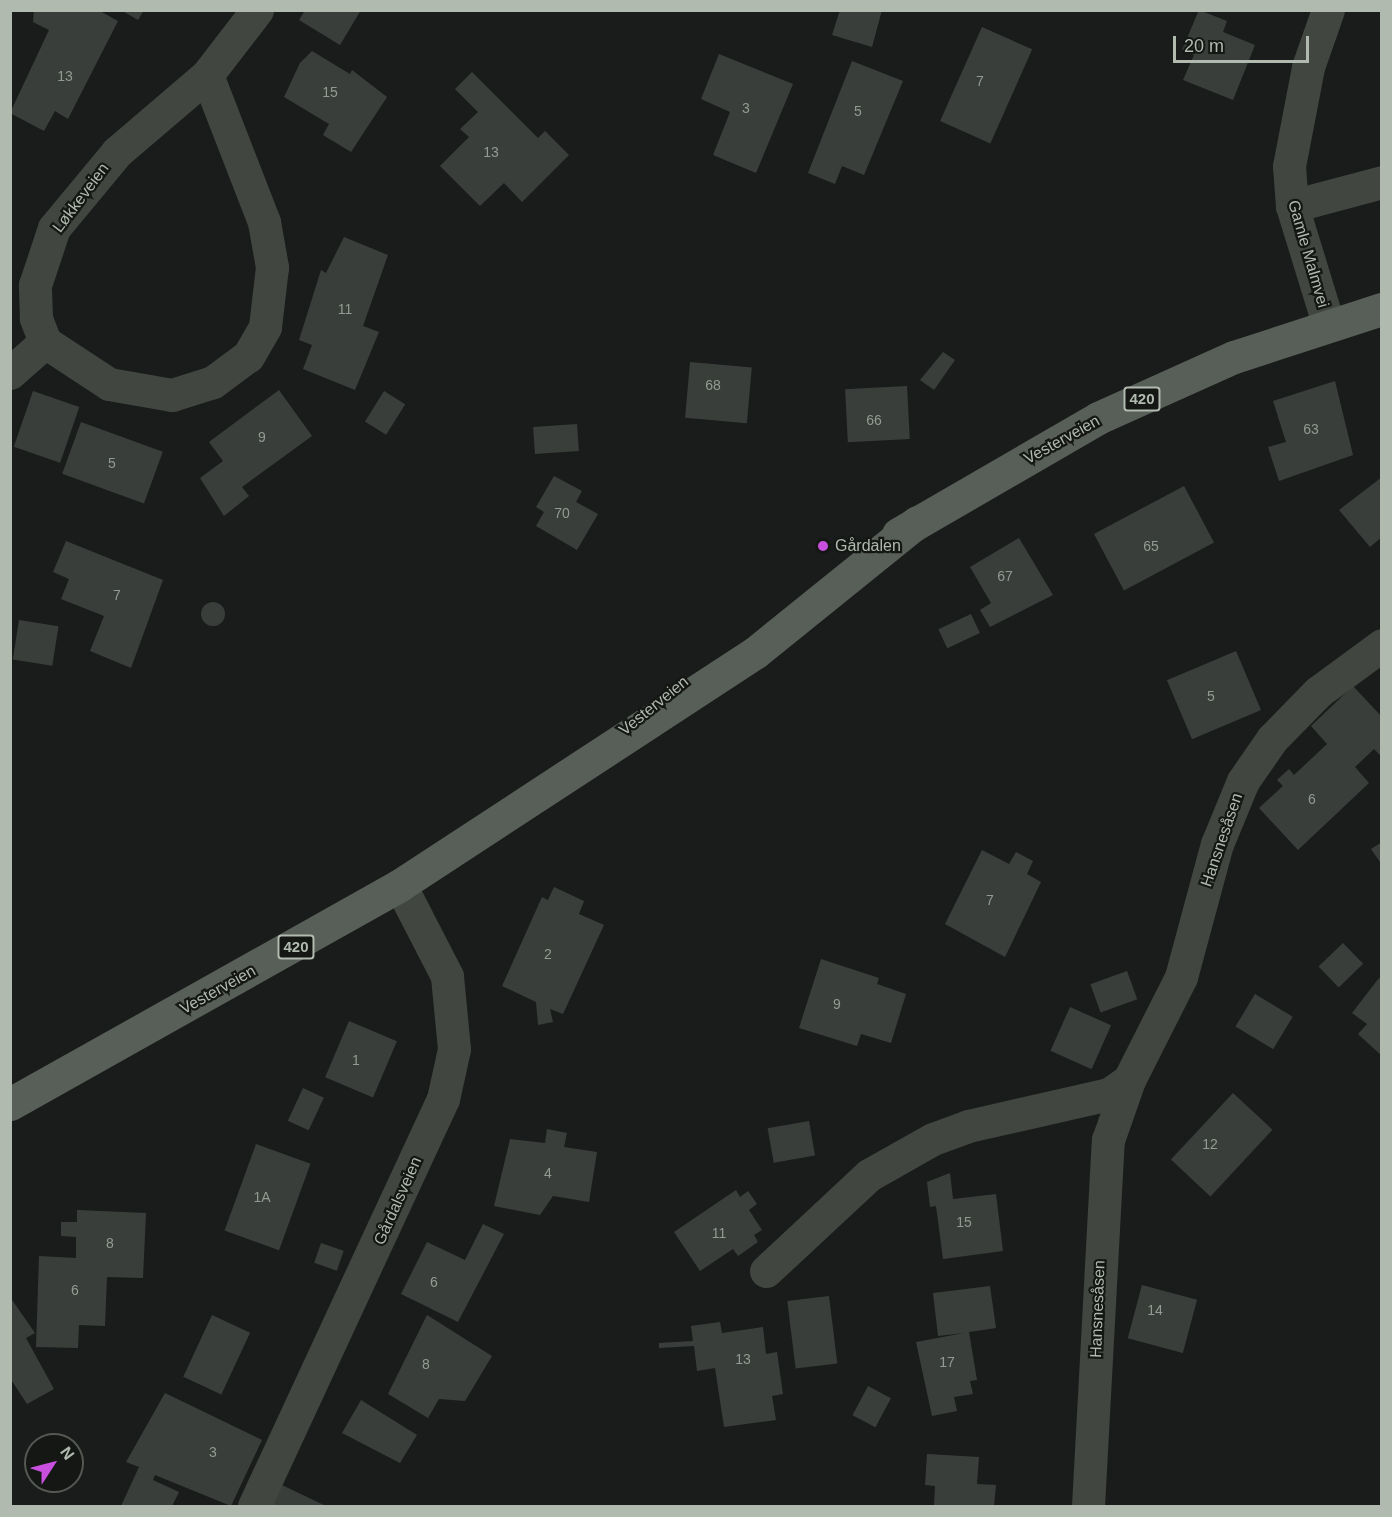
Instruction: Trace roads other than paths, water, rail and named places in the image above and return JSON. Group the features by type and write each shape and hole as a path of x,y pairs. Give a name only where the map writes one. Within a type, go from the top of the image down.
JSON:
{"main road":[{"name":"Vesterveien","path":"10,1104 400,885 572,772 742,633 917,522 1098,418 1233,357 1328,323 1382,309"}],"street":[{"name":"Løkkeveien","path":"45,342 36,318 35,285 54,228 117,152 207,75 257,10"},
{"name":"Gamle Malmvei","path":"1328,10 1308,68 1293,144 1292,206 1328,323"},
{"path":"10,373 45,342 109,384 172,395 213,382 248,356 264,327 272,267 264,222 207,75"},
{"path":"1292,206 1382,182"},
{"name":"Hansnesåsen","path":"1088,1506 1101,1209 1108,1140 1129,1080 1181,977 1217,844 1243,781 1272,738 1318,692 1382,645"},
{"name":"Gårdalsveien","path":"254,1506 443,1099 454,1049 447,976 400,885"},
{"path":"766,1271 869,1175 933,1139 968,1126 1109,1094 1129,1080"}],"place":[{"name":"Gårdalen","path":"823,546"}]}
